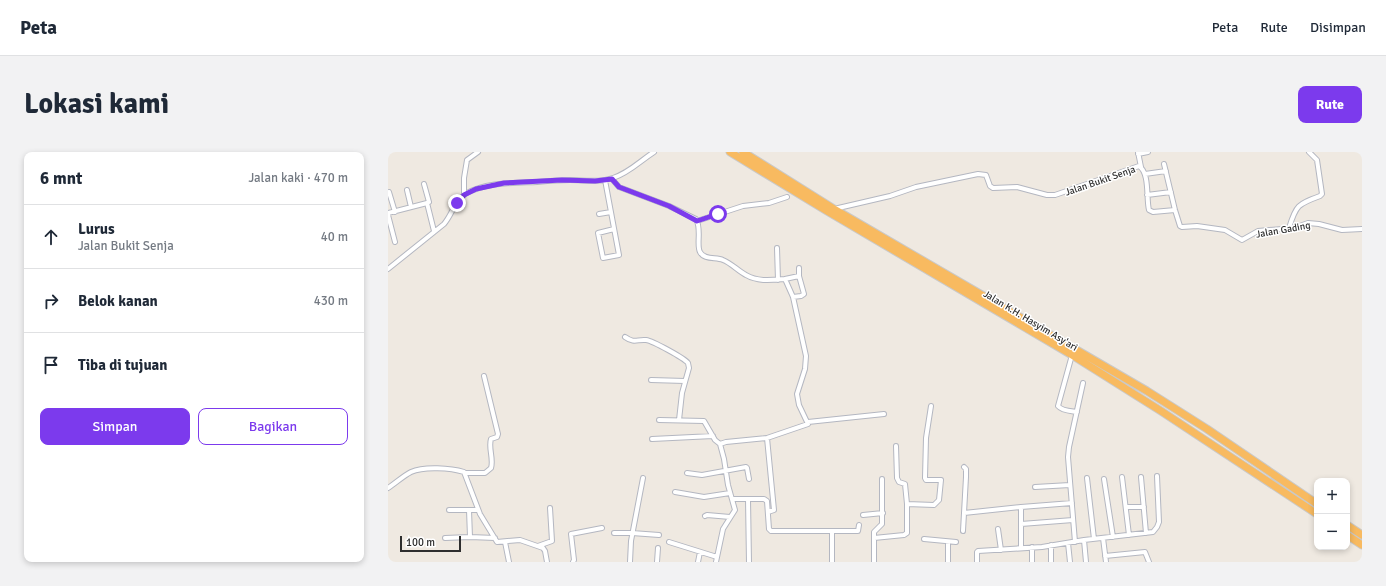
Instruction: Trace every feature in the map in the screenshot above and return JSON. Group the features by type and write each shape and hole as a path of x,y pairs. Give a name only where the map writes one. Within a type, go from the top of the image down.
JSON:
{"highway":[{"name":"Jalan K.H. Hasyim Asy'ari","path":"730,152 833,215 1072,355 1161,411 1314,512"},
{"name":"Jalan K.H. Hasyim Asy'ari","path":"742,152 834,209 1147,391 1207,429 1314,502"},
{"path":"1350,526 1362,535"},
{"path":"1350,536 1362,544"}],"street":[{"path":"464,195 464,178 467,160 478,152"},
{"path":"388,269 449,218 457,203 464,195 476,189 504,183 612,179 632,169 654,152"},
{"path":"1141,167 1138,153 1148,152"},
{"path":"1290,228 1294,213 1299,206 1303,202 1322,194 1317,160 1309,152"},
{"path":"1164,164 1175,210"},
{"name":"Jalan Bukit Senja","path":"834,209 890,196 916,187 982,174 987,177 991,187 1021,187 1043,194 1055,195 1137,167 1141,167 1145,174 1148,208 1150,211 1175,210"},
{"path":"1145,174 1166,171"},
{"path":"612,179 619,187 669,206 697,221 743,206 769,203 787,197"},
{"path":"605,180 619,255 602,258 598,233 614,229"},
{"path":"424,184 434,231"},
{"path":"407,190 411,207"},
{"path":"389,192 395,212"},
{"path":"1147,195 1171,192"},
{"path":"395,242 388,214 427,203"},
{"name":"Jalan Gading","path":"1175,210 1180,226 1182,227 1209,227 1227,230 1242,240 1258,231 1290,228 1310,223 1342,230 1362,229"},
{"path":"599,214 611,212"},
{"path":"697,221 701,254 722,260 753,278 785,280 799,276"},
{"path":"777,248 778,280"},
{"path":"793,297 802,296 804,294 799,276 799,268"},
{"path":"785,280 793,297 806,361 799,387 798,398 799,404 808,422"},
{"path":"625,337 631,341 648,340 687,361 689,368 685,380 679,420"},
{"path":"1072,355 1058,406 1064,410 1076,412"},
{"path":"388,488 408,473 420,469 436,468 462,471 465,473 485,473 492,468 493,463 490,443 491,439 497,437 498,434 484,376"},
{"path":"651,380 685,380"},
{"path":"1076,542 1068,457 1083,383"},
{"path":"907,504 934,505 939,500 941,480 926,480 925,478 926,438 931,406"},
{"path":"720,444 726,442 767,438 807,425 808,422 884,414"},
{"path":"659,420 704,421 720,444 734,511 723,529 716,562"},
{"path":"652,439 713,436"},
{"path":"767,438 774,510 768,512"},
{"path":"874,538 904,535 907,533 905,484 899,482 897,478 896,446"},
{"path":"687,473 702,475 747,467 749,479"},
{"path":"963,531 966,477 966,469 964,467"},
{"path":"465,473 478,510 495,538 499,542 520,540 538,546 544,549 547,562"},
{"path":"977,562 978,551 1051,545 1154,531 1159,522 1157,476"},
{"path":"1122,477 1129,535"},
{"path":"1141,477 1146,533"},
{"path":"630,562 632,533 643,478"},
{"path":"874,562 874,532 882,524 882,478"},
{"path":"1087,478 1094,539"},
{"path":"1104,479 1113,537"},
{"path":"1035,487 1070,485"},
{"path":"675,492 704,496 730,493"},
{"path":"732,499 765,499 767,503 769,529 771,531 858,531 859,524"},
{"path":"748,499 749,562"},
{"path":"964,513 1072,503"},
{"path":"1021,548 1022,507"},
{"path":"1126,508 1144,507"},
{"path":"538,546 552,541 550,508"},
{"path":"449,510 478,510"},
{"path":"469,510 470,536"},
{"path":"863,515 883,513"},
{"path":"705,516 730,517"},
{"path":"1021,524 1073,520"},
{"path":"573,562 571,534 602,528"},
{"path":"998,529 1001,550"},
{"path":"832,531 832,562"},
{"path":"614,533 659,535"},
{"path":"445,538 470,536 495,538"},
{"path":"1103,538 1106,562"},
{"path":"924,539 956,542"},
{"path":"1084,540 1086,562"},
{"path":"505,542 509,562"},
{"path":"669,542 717,556"},
{"path":"948,542 948,562"},
{"path":"1068,543 1070,562"},
{"path":"1051,545 1052,562"},
{"path":"1032,547 1032,562"},
{"path":"657,562 658,548"},
{"path":"698,562 700,552"},
{"path":"1105,556 1145,552 1149,562"}],"route":[{"path":"457,203 464,195 476,189 504,183 562,180 595,181 612,179 619,187 669,206 696,219 697,221 718,214"}]}
